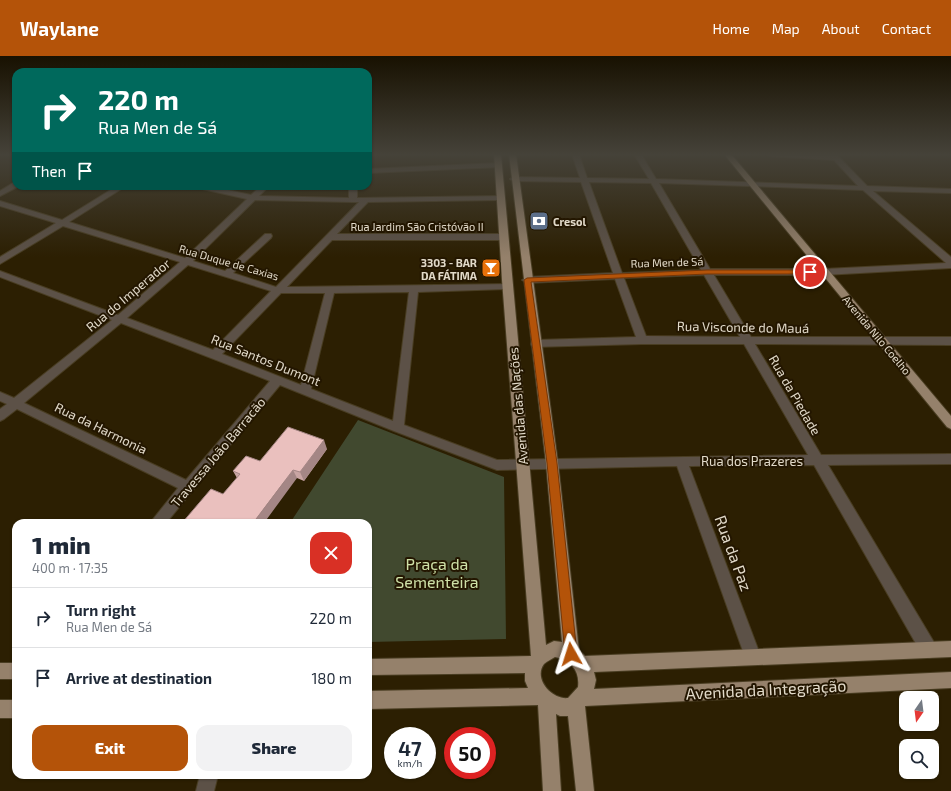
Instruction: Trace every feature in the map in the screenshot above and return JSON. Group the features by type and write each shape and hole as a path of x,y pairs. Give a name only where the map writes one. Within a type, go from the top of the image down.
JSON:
{"main road":[{"name":"Avenida das Nações","path":"500,188 507,286 527,499 537,661"},
{"name":"Avenida das Nações","path":"515,188 577,659"},
{"name":"Avenida Nilo Coelho","path":"756,188 951,424"},
{"path":"577,659 753,657 951,649"},
{"path":"372,700 543,699 561,708 578,702 586,690 587,680 577,659 563,650 546,652 537,661 533,680 543,699 552,791"},
{"path":"372,667 537,661"},
{"path":"0,671 12,671"},
{"name":"Avenida da Integração","path":"578,702 951,680"},
{"path":"578,702 584,791"},
{"path":"0,709 12,708"}],"street":[{"path":"0,194 10,188"},
{"path":"587,188 642,340"},
{"name":"Rua da Piedade","path":"658,188 928,650"},
{"path":"865,188 951,263"},
{"path":"892,188 951,191"},
{"path":"0,261 116,190"},
{"path":"216,190 253,198 366,200 501,198"},
{"name":"Rua do Imperador","path":"0,416 120,319 186,262 262,190"},
{"path":"353,190 353,200"},
{"path":"215,355 366,200"},
{"name":"Rua Duque de Caxias","path":"0,203 226,275 278,290 414,289 507,286"},
{"path":"226,275 268,236"},
{"name":"Rua Jardim São Cristóvão II","path":"330,237 504,237"},
{"name":"Rua Men de Sá","path":"527,280 707,272 824,272 951,263"},
{"name":"Rua Santos Dumont","path":"0,274 215,355 398,428 497,465 508,466 523,463 552,463"},
{"path":"398,428 414,289"},
{"path":"305,391 330,290"},
{"name":"Rua Visconde do Mauá","path":"536,344 642,340 882,342 951,341"},
{"name":"Travessa João Barracão","path":"160,519 278,380"},
{"name":"Rua da Harmonia","path":"0,396 188,487"},
{"name":"Rua dos Prazeres","path":"552,463 951,459"},
{"name":"Rua da Paz","path":"681,461 753,657"},
{"path":"205,791 208,779"}],"green space":[{"name":"Praça da Sementeira","path":"358,420 504,477 506,639 372,642 372,519 293,519"}],"building":[{"path":"288,427 324,440 300,472 293,470 256,519 185,519 211,489 223,494 240,474 233,471 246,456 260,461"}],"place":[{"name":"Cresol","path":"539,221"},
{"name":"3303 - BAR DA FÁTIMA","path":"491,268"}],"route":[{"path":"571,654 552,463 527,280 707,272 810,272"}]}
